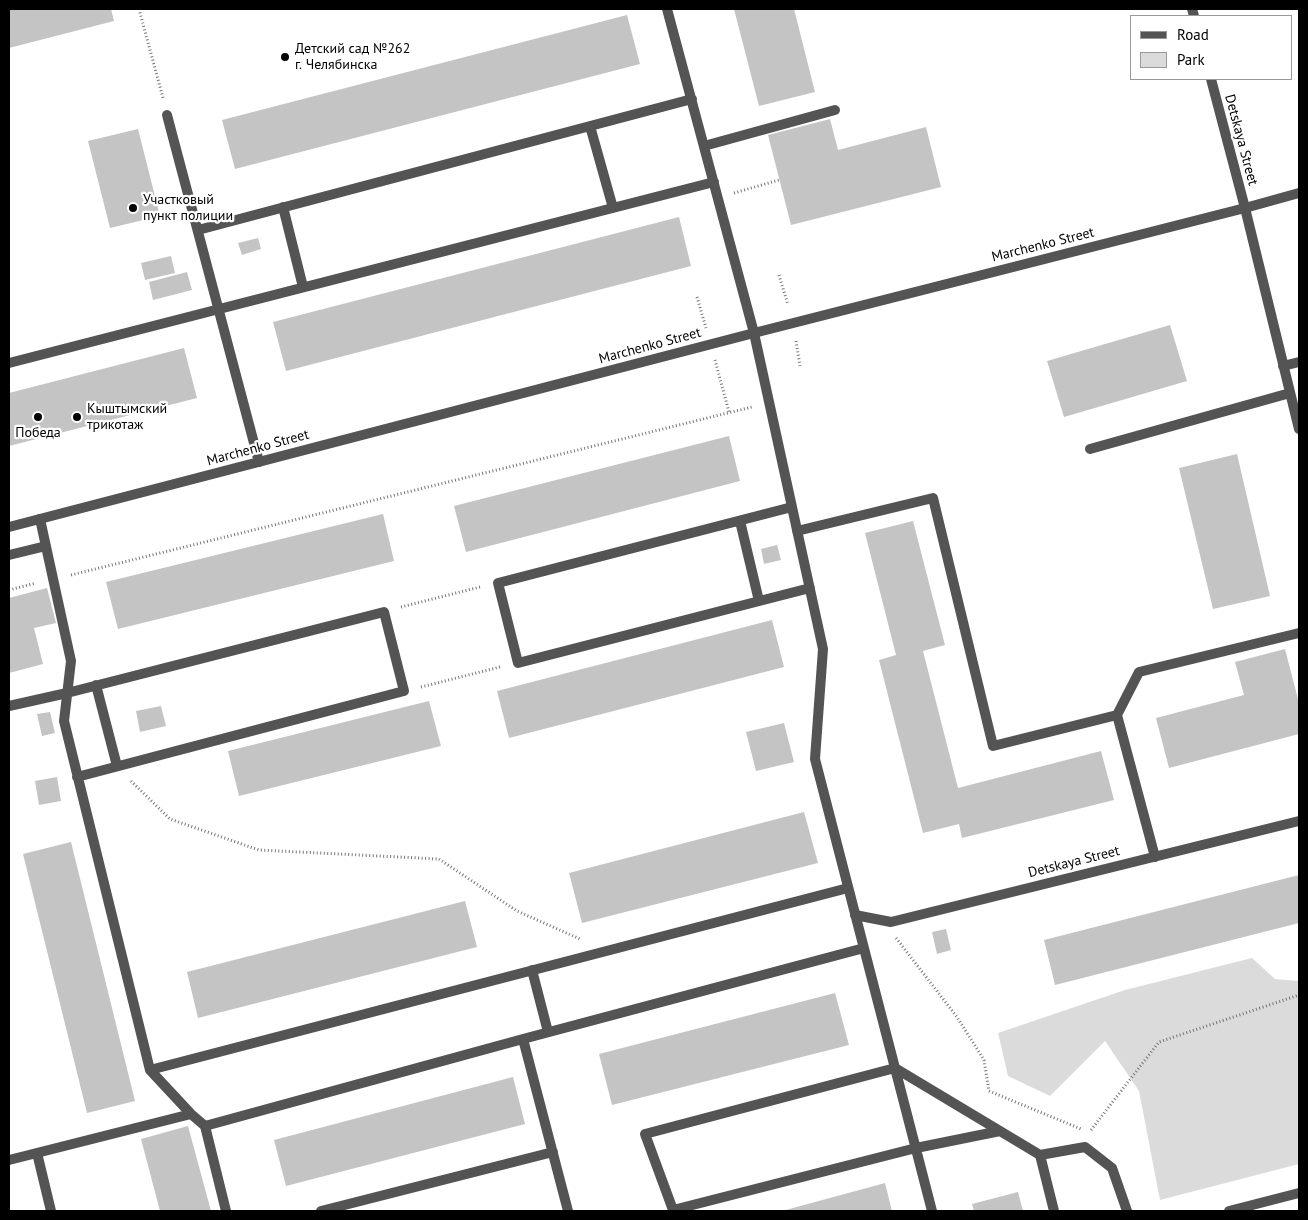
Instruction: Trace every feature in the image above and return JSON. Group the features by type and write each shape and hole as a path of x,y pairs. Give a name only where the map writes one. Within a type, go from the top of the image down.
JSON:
{"street":[{"path":"668,9 754,333 823,650 815,759 932,1211"},
{"name":"Detskaya Street","path":"1211,80 1245,208 1299,430"},
{"path":"198,230 692,99"},
{"path":"704,146 835,110"},
{"path":"167,115 259,462"},
{"path":"590,126 613,208"},
{"path":"9,363 714,182"},
{"name":"Marchenko Street","path":"9,527 1299,193"},
{"path":"283,207 304,287"},
{"path":"1283,366 1299,362"},
{"path":"1090,449 1290,393"},
{"path":"797,530 933,498 993,746 1116,715"},
{"path":"792,507 498,582 518,663 810,588"},
{"path":"40,519 70,660 64,721 150,1070 191,1114 205,1126 226,1211"},
{"path":"740,521 759,601"},
{"path":"9,555 46,546"},
{"path":"9,706 384,612 404,691 77,777"},
{"path":"1155,857 1116,715 1139,672 1299,633"},
{"path":"96,685 117,766"},
{"name":"Detskaya Street","path":"856,915 891,922 1299,821"},
{"path":"150,1070 848,888"},
{"path":"205,1126 864,948"},
{"path":"532,970 548,1032"},
{"path":"523,1039 568,1211"},
{"path":"1000,1131 916,1148 673,1210 645,1134 895,1068 1000,1131 1040,1155 1085,1147 1112,1168 1127,1211"},
{"path":"9,1160 191,1114"},
{"path":"321,1211 553,1152"},
{"path":"37,1153 51,1211"},
{"path":"1040,1155 1054,1211"},
{"path":"1229,1211 1299,1193"}],"path":[{"path":"139,9 167,115"},
{"path":"718,197 779,180"},
{"path":"9,590 769,402"},
{"path":"384,612 498,582"},
{"path":"404,691 518,663"},
{"path":"117,766 170,819 258,850 439,859 517,911 607,951"},
{"path":"891,922 897,940 957,1017 984,1060 989,1090 1097,1136"},
{"path":"1090,1132 1159,1042 1299,995"}],"green space":[{"path":"1252,958 1275,979 1299,981 1299,1164 1160,1200 1139,1091 1105,1041 1050,1096 1008,1076 998,1033 1125,990"}],"building":[{"path":"9,9 111,9 114,21 9,48"},
{"path":"734,9 794,9 815,92 759,106"},
{"path":"627,15 640,64 235,169 222,120"},
{"path":"830,119 838,150 926,127 941,187 791,225 768,135"},
{"path":"138,129 160,216 110,228 88,141"},
{"path":"679,217 691,266 286,371 273,322"},
{"path":"258,238 261,249 242,255 238,243"},
{"path":"171,256 175,273 145,280 141,263"},
{"path":"187,272 192,290 153,300 149,282"},
{"path":"1170,325 1187,381 1064,417 1047,361"},
{"path":"184,348 197,398 9,446 9,393"},
{"path":"729,436 740,481 466,552 454,506"},
{"path":"1237,454 1270,596 1213,609 1179,468"},
{"path":"383,514 394,561 118,629 106,582"},
{"path":"913,521 945,645 923,651 958,788 1101,751 1114,800 962,838 959,824 923,833 879,660 896,655 865,533"},
{"path":"777,545 781,560 764,564 761,549"},
{"path":"47,588 56,623 34,628 43,664 9,673 9,598"},
{"path":"772,620 784,667 509,738 497,691"},
{"path":"1285,649 1299,703 1299,734 1169,768 1156,718 1244,695 1235,662"},
{"path":"429,701 441,746 239,796 228,751"},
{"path":"161,706 166,726 140,732 136,711"},
{"path":"50,712 55,733 42,736 37,714"},
{"path":"784,723 794,762 756,771 746,732"},
{"path":"57,777 61,801 39,805 35,781"},
{"path":"804,812 818,863 582,923 569,873"},
{"path":"71,842 135,1101 87,1113 23,854"},
{"path":"1299,875 1299,923 1055,985 1044,940"},
{"path":"465,901 477,947 198,1018 187,972"},
{"path":"946,929 951,950 937,954 932,932"},
{"path":"835,993 849,1045 612,1105 599,1054"},
{"path":"513,1077 525,1124 286,1186 274,1140"},
{"path":"188,1126 211,1211 160,1211 141,1139"},
{"path":"885,1183 892,1211 782,1211"},
{"path":"1018,1192 1023,1211 974,1211 972,1204"}],"place":[{"name":"Детский сад №262 г. Челябинска","path":"285,57"},
{"name":"Участковый пункт полиции","path":"133,208"},
{"name":"Победа","path":"38,417"},
{"name":"Кыштымский трикотаж","path":"77,417"}]}
